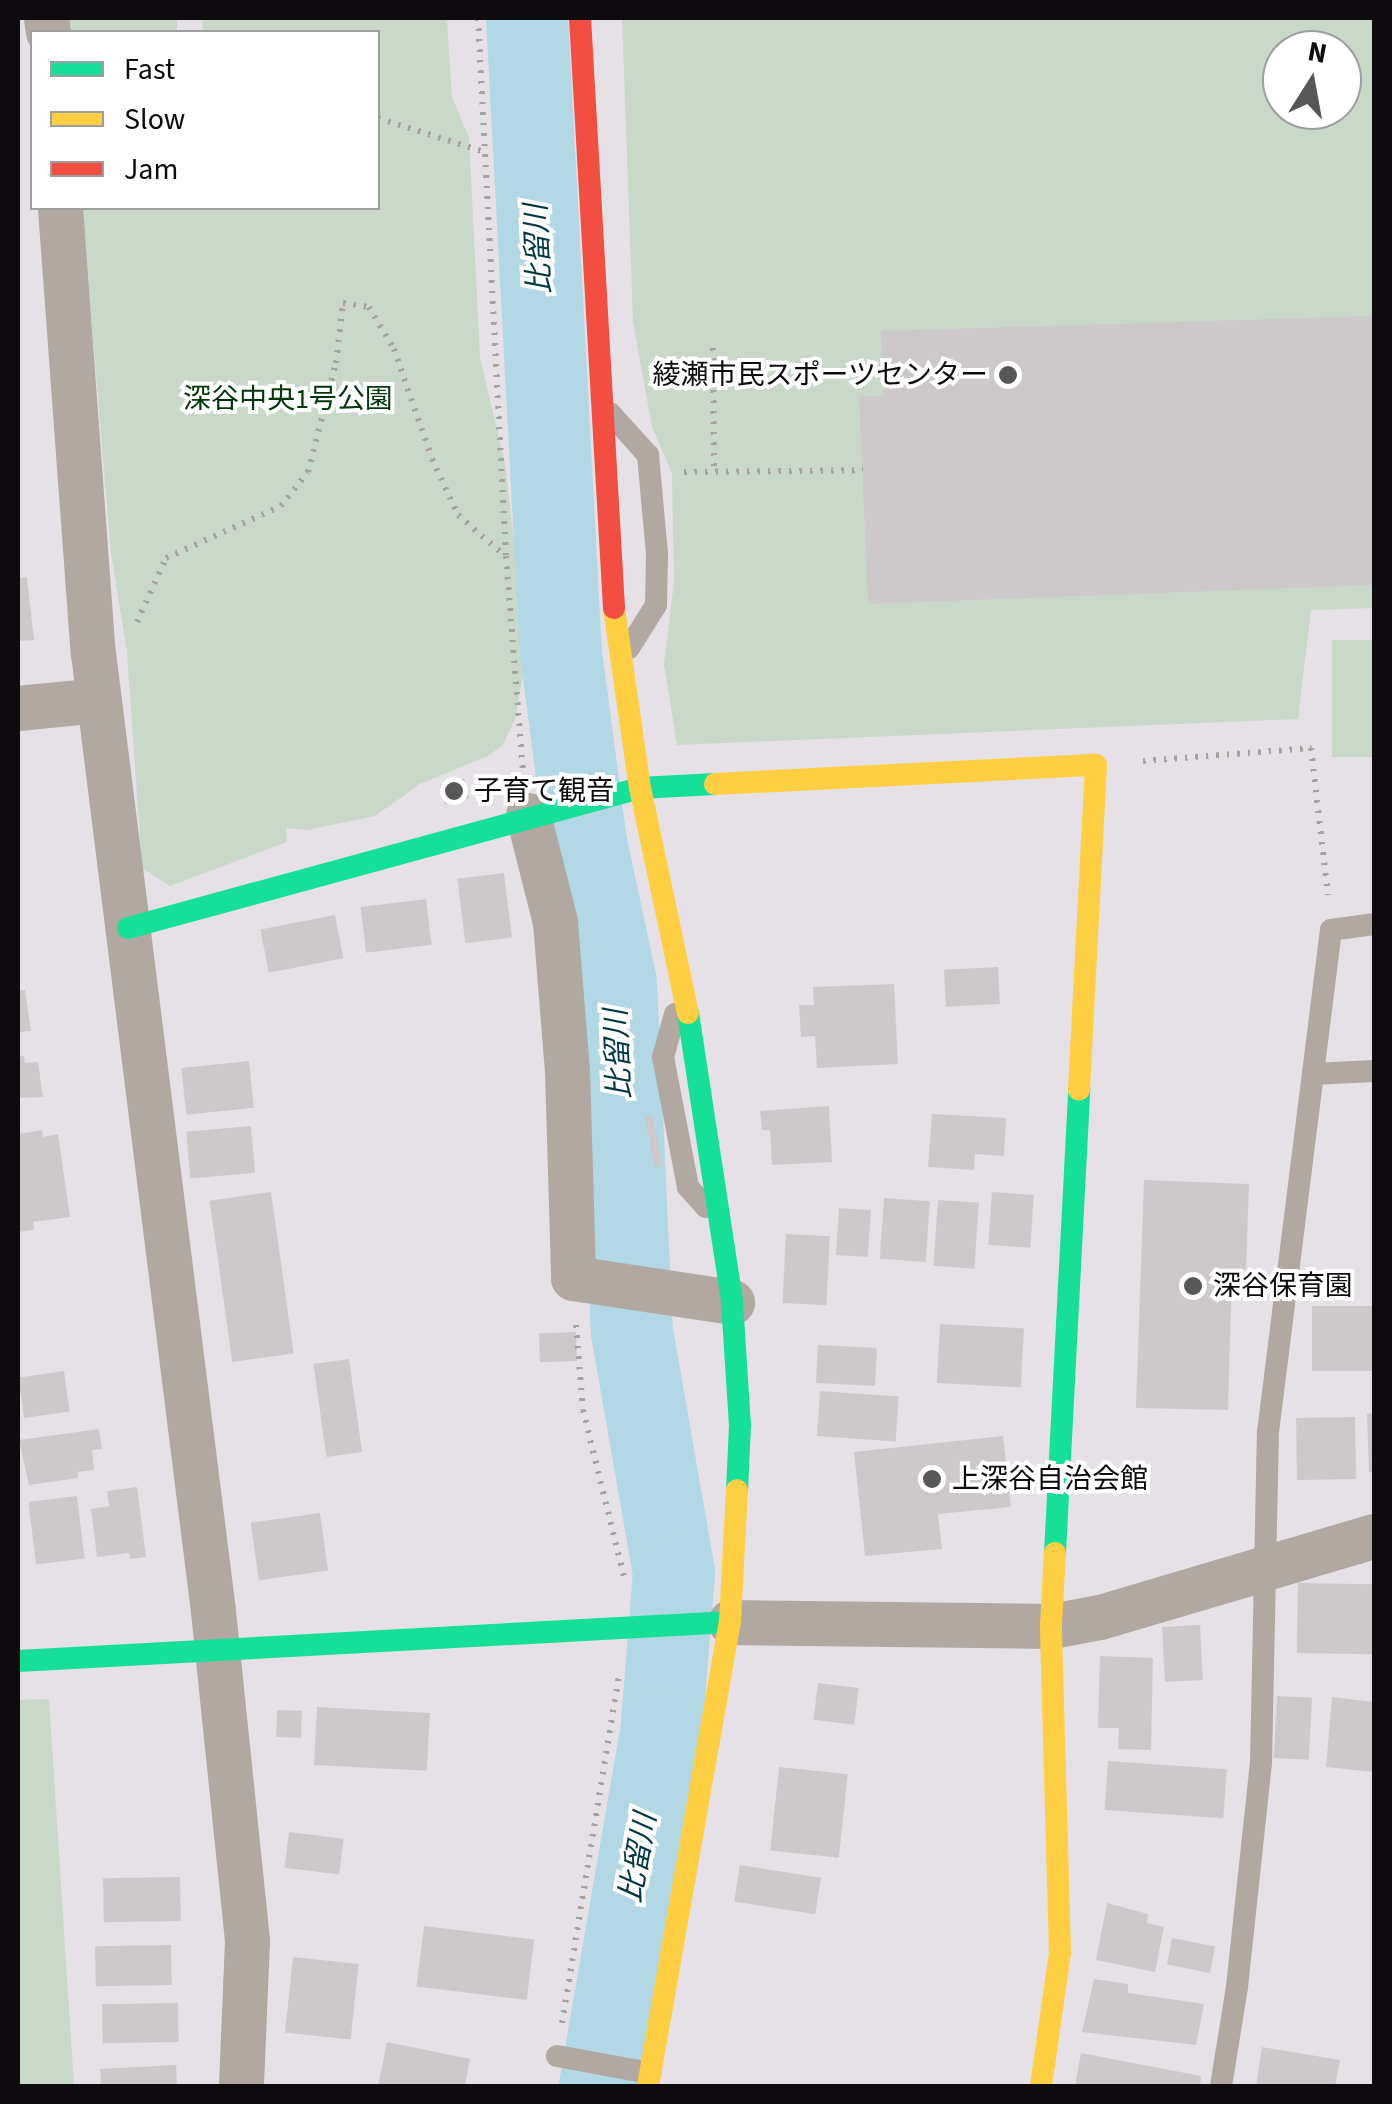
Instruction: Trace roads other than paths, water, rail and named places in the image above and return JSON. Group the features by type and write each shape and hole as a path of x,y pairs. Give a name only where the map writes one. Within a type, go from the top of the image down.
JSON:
{"street":[{"path":"580,18 600,403 620,664 640,788 698,1058 732,1302 740,1424 649,2080"},
{"path":"60,210 92,653 217,1650 247,1941 241,2086"},
{"path":"18,708 98,700"},
{"path":"128,928 640,788 1096,765 1050,1626 1060,1953 1042,2086"},
{"path":"540,813 554,922 585,1280 732,1302"},
{"path":"18,1661 714,1623 1050,1626 1100,1617 1374,1536"}],"lane":[{"path":"600,403 648,455 656,554 656,605 620,664"},
{"path":"1221,2086 1237,1987 1261,1763 1268,1432 1313,1074 1332,930 1374,924"},
{"path":"682,990 663,1057 688,1187 722,1224"},
{"path":"1313,1074 1374,1071"},
{"path":"557,2056 626,2068 649,2080"}],"waterway":[{"name":"比留川","path":"527,18 561,653 586,843 616,983 632,1332 674,1573 661,1733 600,2086"}],"place":[{"name":"綾瀬市民スポーツセンター","path":"1008,375"},
{"name":"子育て観音","path":"454,791"},
{"name":"深谷保育園","path":"1193,1286"},
{"name":"上深谷自治会館","path":"932,1479"}],"park label":[{"name":"深谷中央1号公園","path":"288,399"}]}
